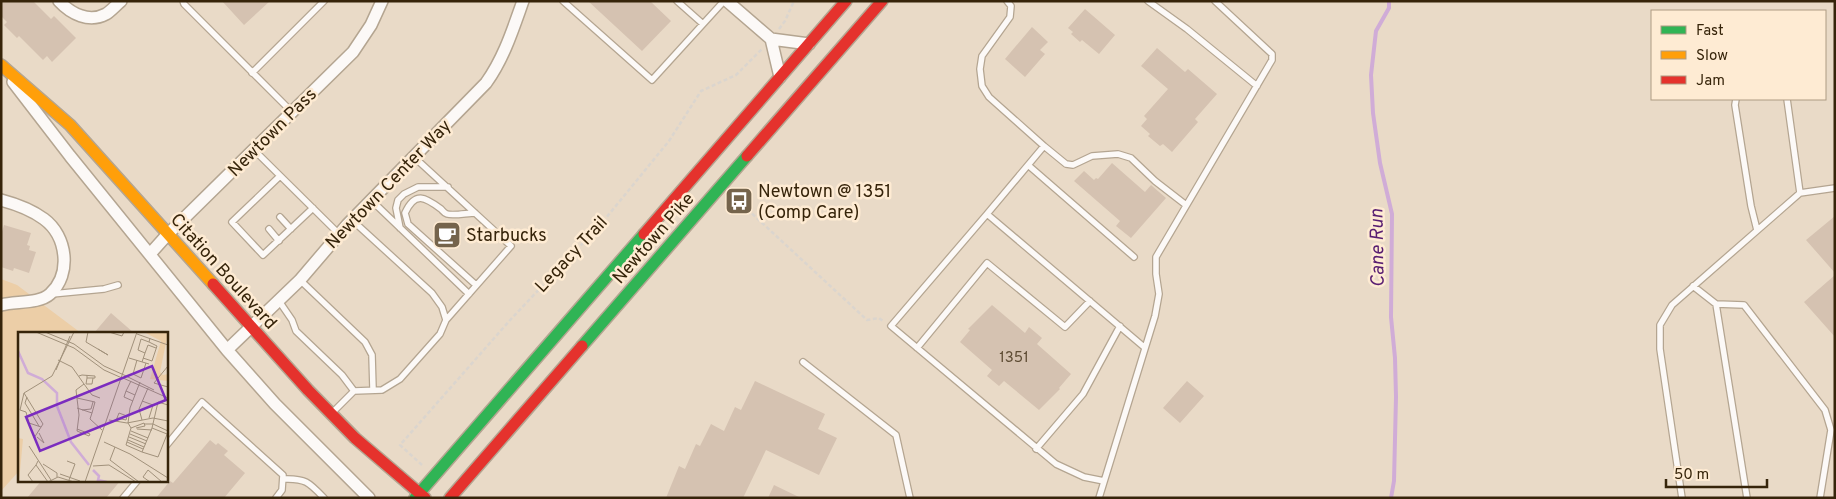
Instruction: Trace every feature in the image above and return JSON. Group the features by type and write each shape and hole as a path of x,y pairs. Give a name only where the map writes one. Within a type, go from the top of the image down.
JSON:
{"main road":[{"name":"Newtown Pike","path":"420,496 846,1"},
{"name":"Newtown Pike","path":"450,498 882,1"},
{"name":"Citation Boulevard","path":"1,66 70,125 167,235 331,413 355,438 420,496"}],"street":[{"path":"59,1 67,10 88,18 106,14 121,1"},
{"name":"Newtown Pass","path":"150,254 353,52 371,25 382,1"},
{"name":"Newtown Center Way","path":"227,350 300,280 352,220 486,83 496,70 523,1"},
{"path":"725,1 771,40 809,44"},
{"path":"771,40 780,77"},
{"name":"Citation Boulevard","path":"1,66 70,156 227,350 275,404 369,498"},
{"path":"1,200 29,210 45,219 57,235 64,251 65,264 63,274 50,294 43,298 1,305"}],"lane":[{"path":"183,1 292,112"},
{"path":"252,73 324,1"},
{"path":"563,1 652,80 725,1"},
{"path":"677,1 703,24"},
{"path":"1006,1 1011,6 1010,17 982,56 980,69 982,86 989,97 1066,164 1073,165 1092,156 1101,155 1118,154 1131,158 1155,181 1186,205"},
{"path":"1148,1 1187,28 1257,86"},
{"path":"1099,498 1155,316 1159,294 1156,257 1272,60 1272,54 1215,1"},
{"path":"1736,100 1749,197 1757,230"},
{"path":"1787,100 1800,193"},
{"path":"1044,146 891,326 1056,464 1084,477 1104,481"},
{"path":"254,150 339,234"},
{"path":"331,413 354,390 382,390 400,379 440,334 446,320 511,246 414,156"},
{"path":"1028,165 1134,257"},
{"path":"280,176 264,196 249,206 232,222 263,255 313,208"},
{"path":"400,228 396,208 398,200 404,194 418,186 448,187"},
{"path":"1682,498 1660,349 1660,325 1672,305 1800,193 1835,188"},
{"path":"474,213 447,214 428,199 421,198 413,200 405,213 408,224 476,285"},
{"path":"371,200 469,294"},
{"path":"249,206 254,212"},
{"path":"987,214 1144,347"},
{"path":"280,217 291,229"},
{"path":"352,220 432,293 442,307 446,320"},
{"path":"269,229 279,241"},
{"path":"917,348 987,263 1065,327 1090,301"},
{"path":"300,280 365,342 372,355 372,389"},
{"path":"50,294 118,286"},
{"path":"1694,286 1716,304 1744,305 1825,410 1831,430 1820,498"},
{"path":"279,301 292,320 296,331 342,375 354,390"},
{"path":"1716,304 1747,498"},
{"path":"1036,448 1083,394 1120,326"},
{"path":"803,362 896,435 910,498"},
{"path":"168,444 202,402 283,475 282,490 276,498"},
{"path":"283,479 298,478 309,483 324,498"},
{"path":"123,498 136,482"}],"path":[{"path":"778,30 785,21 794,1"},
{"name":"Legacy Trail","path":"422,464 400,445 512,318 601,224 669,141 702,91 736,75 762,49"},
{"path":"732,195 867,320 879,318 891,326"}],"shaded area":[{"path":"1,279 17,285 80,332 18,332 18,472 1,491"}],"building":[{"path":"1,1 33,1 51,19 54,16 76,38 52,62 47,56 43,60 19,36 17,38 4,25 7,22 1,16"},
{"path":"222,1 270,1 244,25"},
{"path":"588,1 650,1 671,21 642,51"},
{"path":"1085,9 1115,35 1099,54 1082,40 1080,42 1071,34 1073,32 1068,28"},
{"path":"1032,27 1048,42 1040,50 1045,54 1025,77 1005,59"},
{"path":"1157,48 1185,72 1188,69 1217,94 1195,119 1198,122 1172,152 1163,144 1160,146 1148,136 1150,134 1141,126 1147,119 1144,116 1168,89 1141,66"},
{"path":"1112,163 1145,192 1151,185 1166,198 1131,238 1116,226 1120,221 1074,181 1084,171 1094,180 1098,179"},
{"path":"1835,216 1835,273 1806,240"},
{"path":"4,225 31,233 27,245 30,246 29,250 36,252 29,273 14,268 13,271 1,267 1,235"},
{"path":"1835,275 1835,337 1804,302"},
{"path":"992,305 1025,333 1029,327 1042,338 1037,344 1071,374 1060,389 1039,410 1004,381 999,386 987,376 992,370 960,342 970,330 968,329"},
{"path":"111,313 133,332 95,332"},
{"path":"755,381 825,414 818,429 837,438 819,475 766,450 743,498 666,498 679,466 685,469 696,444 700,446 711,424 724,431 735,407 741,410"},
{"path":"1187,381 1204,396 1180,423 1163,408"},
{"path":"210,440 216,445 218,443 228,451 224,455 245,473 224,498 156,498 170,481 173,483"},
{"path":"40,482 119,482 106,498 27,498"},
{"path":"774,485 801,498 768,498"}],"waterway":[{"name":"Cane Run","path":"1389,1 1389,8 1376,31 1371,75 1373,113 1380,163 1392,214 1391,317 1396,397 1394,481 1391,498"}],"traffic: fast":[{"path":"582,346 747,156"},
{"path":"415,498 644,234"}],"traffic: slow":[{"path":"1,65 70,125 213,284"}],"traffic: jam":[{"path":"644,234 846,1"},
{"path":"747,156 882,1"},
{"path":"213,284 308,390 355,438 425,498"},
{"path":"450,498 582,346"}],"place":[{"name":"Newtown @ 1351 (Comp Care)","path":"739,201"},
{"name":"Starbucks","path":"447,235"}]}
